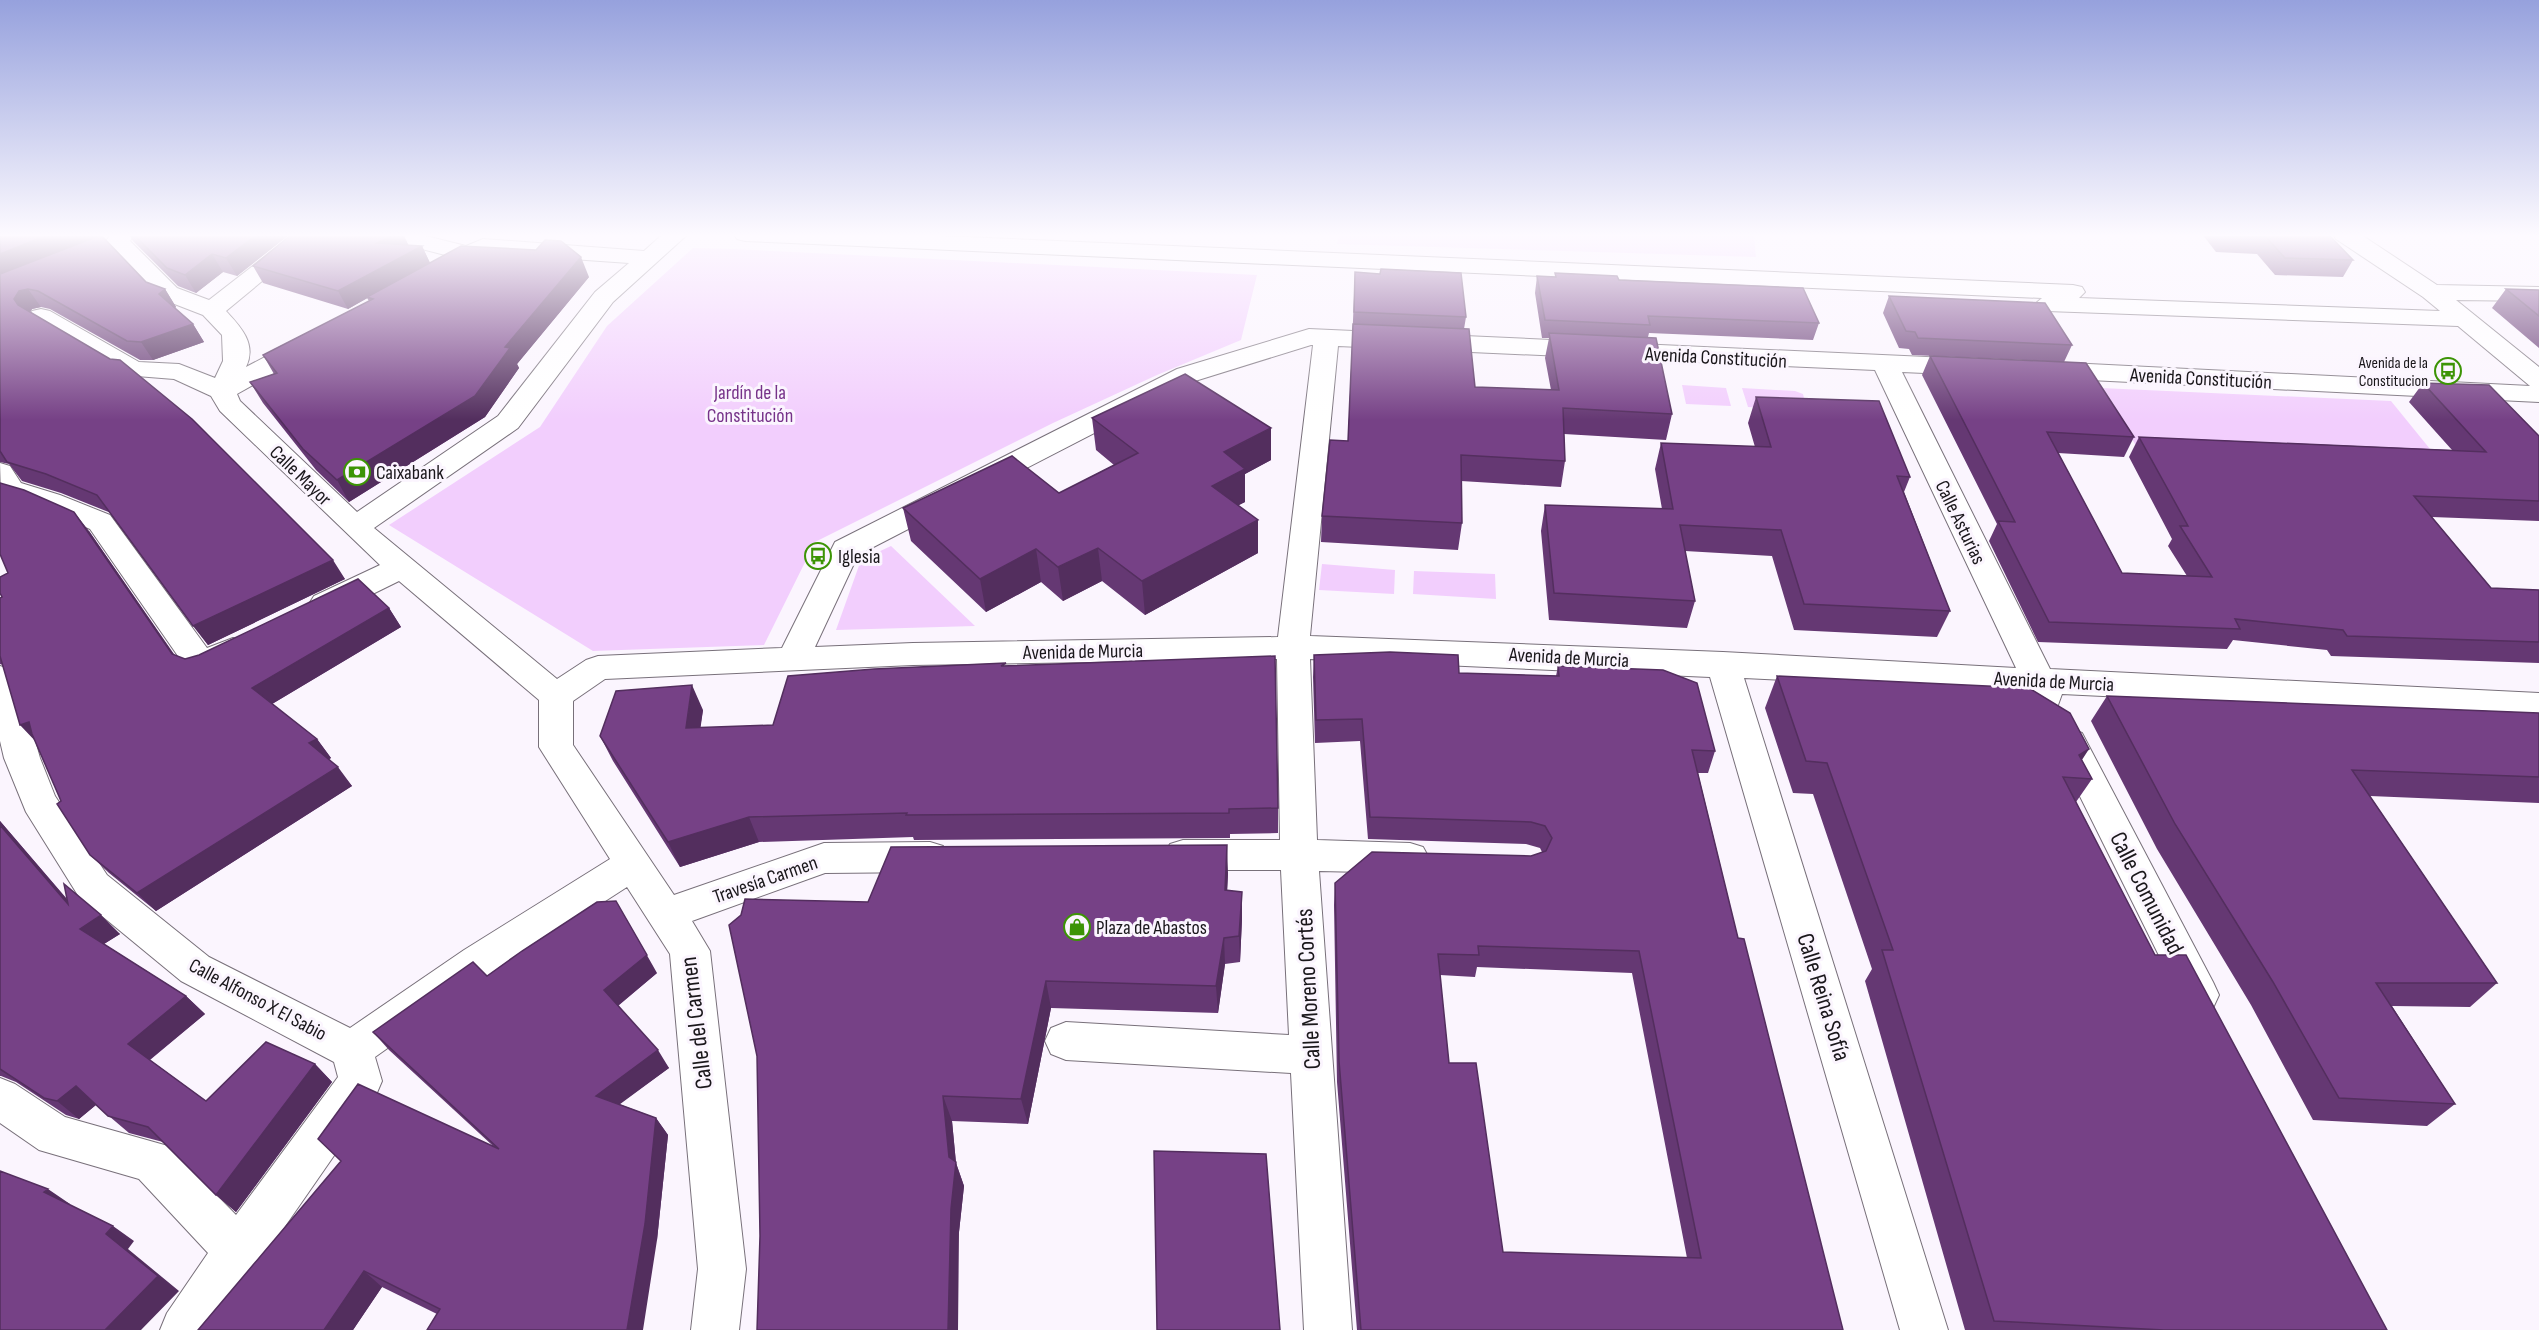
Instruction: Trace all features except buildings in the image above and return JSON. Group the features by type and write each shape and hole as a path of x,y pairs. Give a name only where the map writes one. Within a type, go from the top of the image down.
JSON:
{"street":[{"path":"176,296 213,310 234,334 236,361 222,391"},
{"path":"213,310 230,296"},
{"path":"356,527 508,422 604,296"},
{"path":"1873,296 2465,319"},
{"path":"2437,296 2539,383"},
{"path":"41,316 133,369 179,372 222,391"},
{"path":"222,391 325,334"},
{"name":"Avenida Constitución","path":"793,659 846,549 1186,375 1309,337 1992,368"},
{"name":"Calle Moreno Cortés","path":"1326,338 1293,648 1299,855 1328,1330"},
{"name":"Calle Asturias","path":"1885,364 2038,680"},
{"name":"Avenida Constitución","path":"2025,369 2539,383"},
{"name":"Calle Mayor","path":"222,391 229,405 356,527 556,696"},
{"path":"0,472 11,489 50,501 100,522 201,664 254,639"},
{"path":"296,618 403,567"},
{"name":"Avenida de Murcia","path":"556,696 598,668 925,654 1337,647 2539,705"},
{"name":"Calle Reina Sofía","path":"1723,664 1924,1330"},
{"name":"Calle Alfonso X El Sabio","path":"0,678 22,758 39,802 93,886 195,969 352,1050"},
{"name":"Calle Comunidad","path":"2038,680 2213,1022"},
{"name":"Calle del Carmen","path":"556,696 556,747 690,951 722,1269 715,1330"},
{"path":"1145,856 1299,855 1443,859"},
{"name":"Travesía Carmen","path":"665,914 824,858 967,857"},
{"path":"184,1330 361,1081 352,1050 478,962 633,864"},
{"path":"1066,1041 1311,1055"},
{"path":"0,1098 55,1136 152,1161 238,1251"}],"green space":[{"name":"Jardín de la Constitución","path":"640,296 1252,296 1241,340 1157,375 1053,423 815,542 764,645 593,651 389,525 540,427 607,326"},
{"path":"1682,385 1726,388 1731,406 1686,404"},
{"path":"1742,388 1795,391 1803,394 1807,410 1748,407"},
{"path":"2101,388 2391,401 2443,465 2393,457 2135,444"},
{"path":"891,546 975,626 836,630 861,560"},
{"path":"1322,564 1395,570 1394,594 1319,590"},
{"path":"1414,571 1495,574 1496,599 1413,594"}],"place":[{"name":"Avenida de la Constitucion","path":"2448,371"},
{"name":"Caixabank","path":"357,472"},
{"name":"Iglesia","path":"818,556"},
{"name":"Plaza de Abastos","path":"1077,927"}]}
